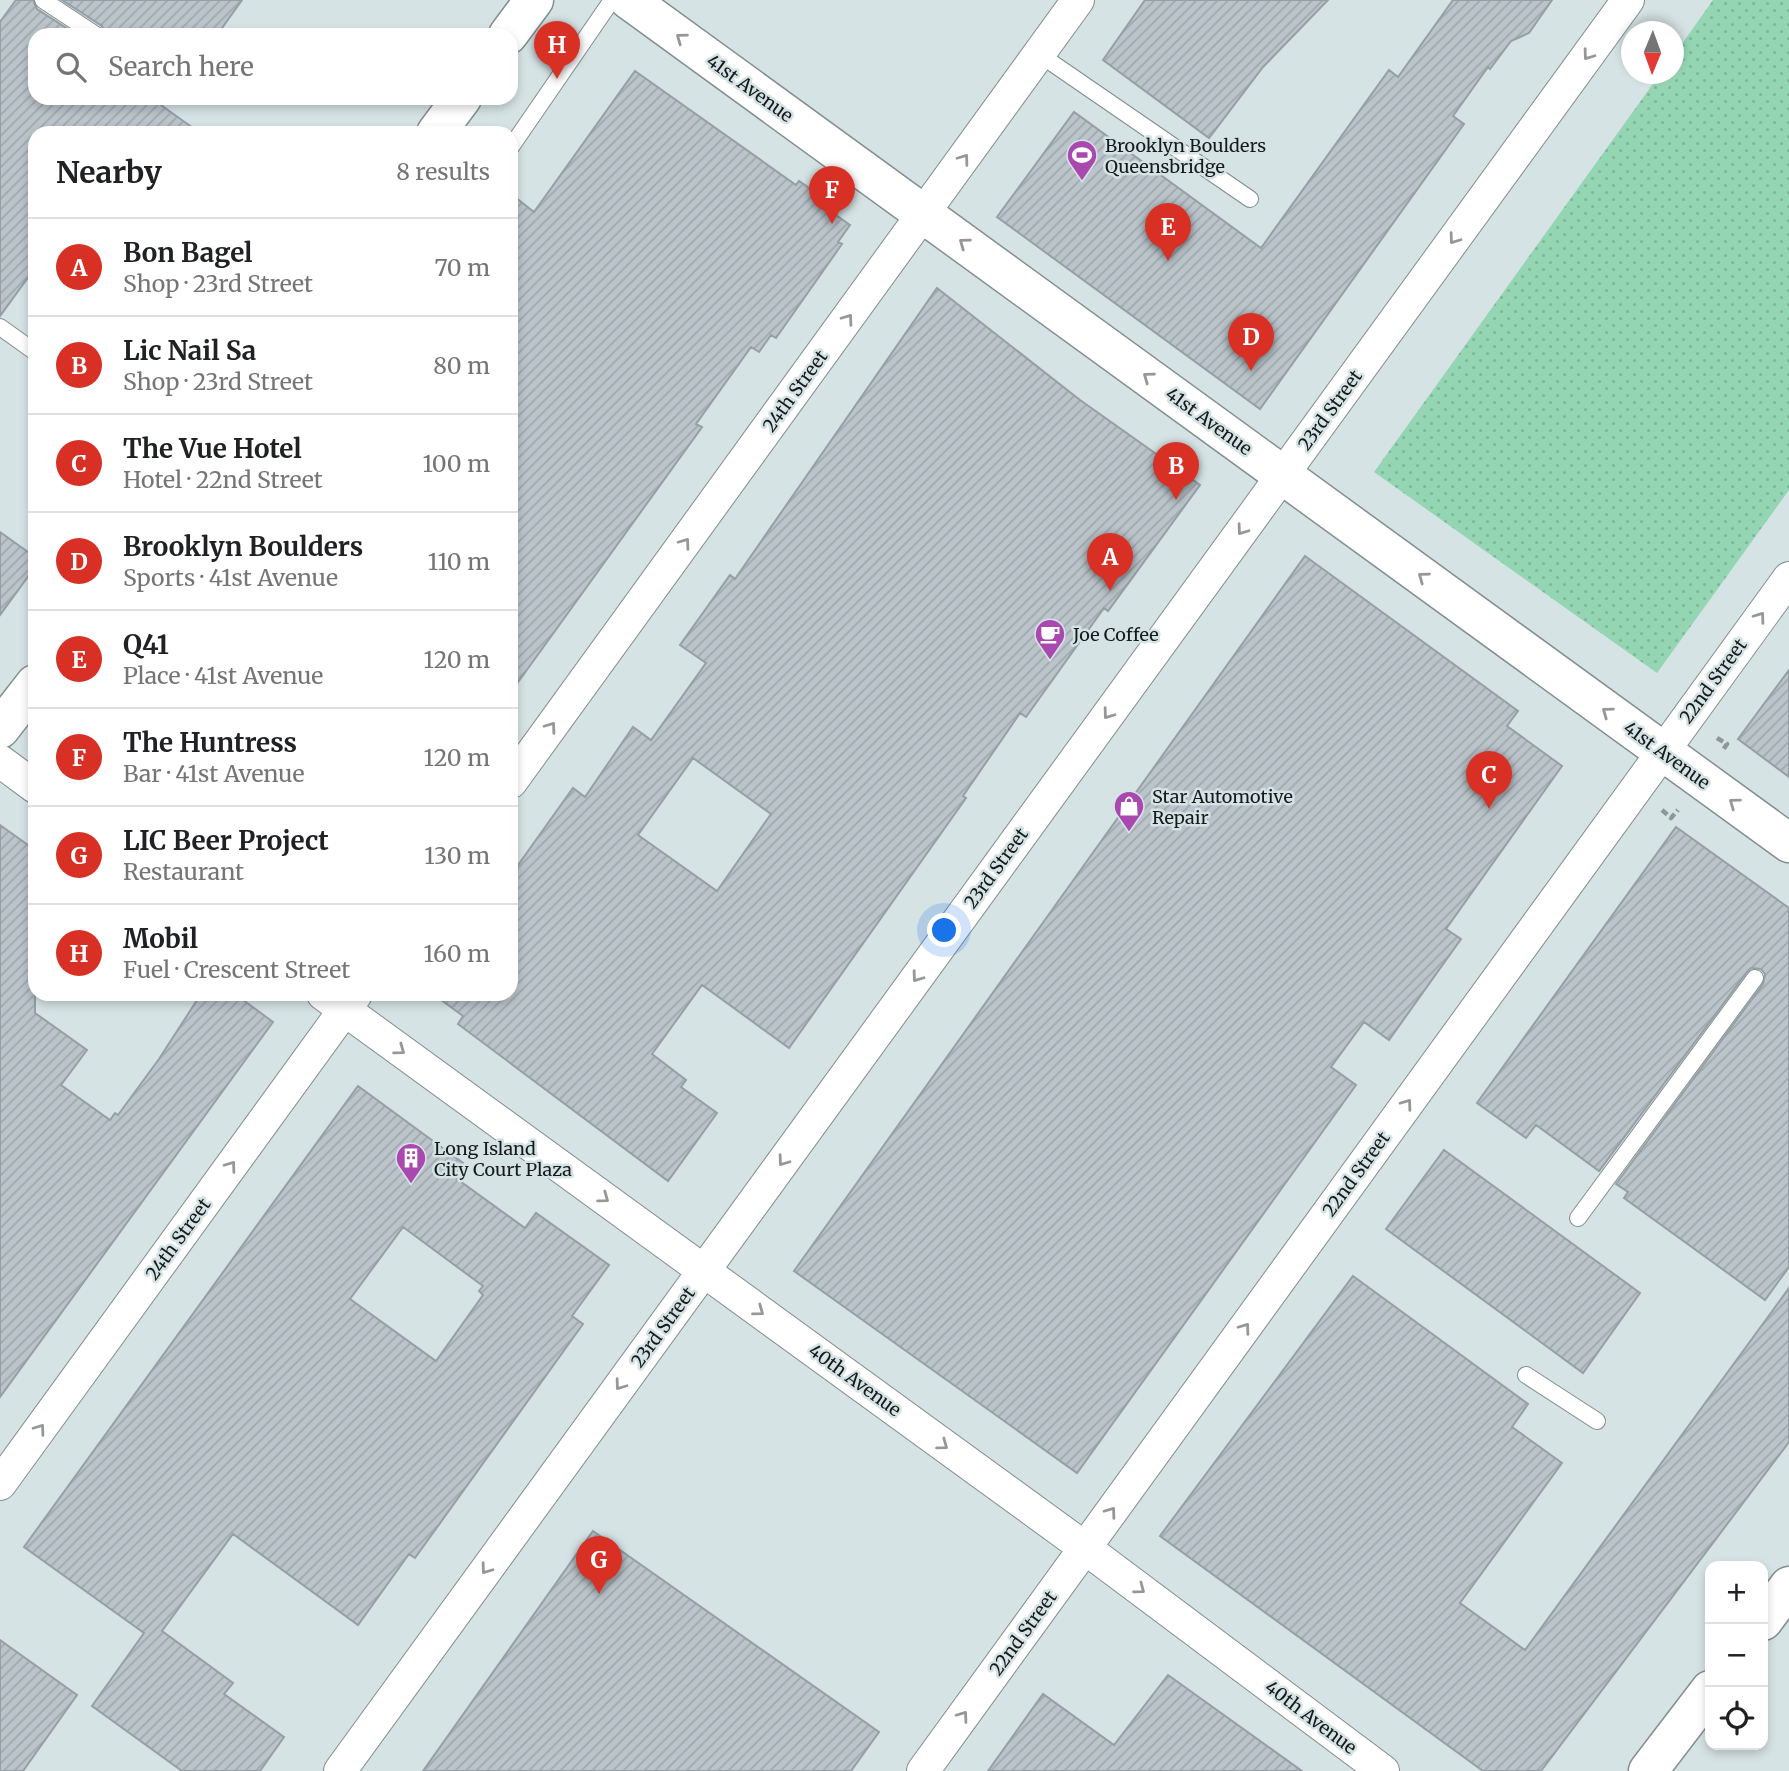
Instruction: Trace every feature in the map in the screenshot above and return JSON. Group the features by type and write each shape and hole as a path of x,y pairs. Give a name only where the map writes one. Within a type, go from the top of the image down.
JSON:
{"main road":[{"path":"513,28 534,0"},
{"name":"41st Avenue","path":"629,0 1789,843"},
{"path":"0,729 28,693"},
{"path":"1768,1614 1789,1586"},
{"path":"1648,1771 1705,1697"}],"street":[{"name":"24th Street","path":"518,772 1078,0"},
{"name":"23rd Street","path":"340,1771 1628,0"},
{"name":"22nd Street","path":"923,1771 1789,578"},
{"path":"0,761 28,782"},
{"name":"24th Street","path":"0,1484 341,1001"},
{"name":"40th Avenue","path":"345,1001 704,1271 1085,1548 1382,1771"}],"lane":[{"path":"43,0 85,28"},
{"path":"518,137 612,0"},
{"path":"1039,54 1250,199"},
{"path":"0,327 28,347"},
{"path":"1578,1218 1755,978"},
{"path":"1526,1375 1597,1421"}],"path":[{"path":"1662,810 1671,818 1679,809"}],"green space":[{"path":"1713,0 1789,0 1789,490 1657,673 1374,472 1653,84 1684,84 1684,41"}],"building":[{"path":"16,0 33,0 37,9 66,28 28,28 28,105 161,105 190,126 28,126 28,278 0,316 0,22"},
{"path":"62,0 242,0 222,28 102,26"},
{"path":"1145,0 1328,0 1263,67 1209,138 1103,60"},
{"path":"1453,0 1552,0 1529,33 1511,41 1490,69 1488,67 1453,116 1464,124 1260,409 997,217 1074,112 1261,248 1389,70 1398,77"},
{"path":"635,71 796,185 799,181 837,208 833,213 850,225 838,242 842,244 776,338 771,335 759,352 751,347 696,424 702,427 518,682 518,199 534,212"},
{"path":"937,288 1080,400 1200,485 1108,611 1104,608 1026,717 1020,713 963,796 966,798 789,1048 702,985 652,1054 686,1080 681,1087 717,1113 668,1181 458,1024 463,1016 443,1001 518,1001 518,865 573,788 585,797 633,727 651,740 706,663 680,645 730,575 735,579","holes":["693,758 771,814 717,891 638,835"]},
{"path":"0,532 28,552 28,577 0,615"},
{"path":"1305,556 1518,711 1507,726 1562,766 1446,929 1461,939 1389,1040 1364,1022 1331,1067 1356,1085 1077,1473 794,1271"},
{"path":"1789,670 1789,777 1738,739"},
{"path":"0,825 28,845 28,1001 35,1001 35,1013 87,1050 61,1085 110,1120 115,1113 118,1115 159,1059 196,1001 244,1001 273,1022 0,1397"},
{"path":"1676,827 1789,908 1789,1267 1765,1300 1624,1198 1628,1192 1616,1184 1763,984 1765,974 1761,969 1751,968 1747,972 1599,1171 1536,1125 1526,1138 1477,1103"},
{"path":"358,1086 463,1163 453,1176 525,1228 536,1213 609,1265 572,1316 583,1324 415,1558 409,1554 358,1625 233,1534 162,1631 233,1683 224,1694 284,1737 260,1771 182,1771 92,1706 144,1633 24,1547","holes":["403,1227 483,1286 479,1291 483,1295 436,1361 350,1299"]},
{"path":"1444,1150 1640,1293 1583,1373 1386,1229"},
{"path":"1353,1276 1528,1404 1512,1427 1562,1463 1460,1603 1525,1650 1789,1288 1789,1442 1541,1771 1483,1771 1160,1536"},
{"path":"593,1531 879,1732 851,1771 423,1771"},
{"path":"0,1640 77,1695 23,1771 0,1771"},
{"path":"1168,1675 1302,1771 988,1771 1043,1694 1114,1745"}],"place":[{"name":"Mobil","path":"557,79"},
{"name":"Brooklyn Boulders Queensbridge","path":"1082,182"},
{"name":"The Huntress","path":"832,224"},
{"name":"Q41","path":"1168,261"},
{"name":"Brooklyn Boulders","path":"1251,371"},
{"name":"Lic Nail Sa","path":"1176,500"},
{"name":"Bon Bagel","path":"1110,591"},
{"name":"Joe Coffee","path":"1050,661"},
{"name":"The Vue Hotel","path":"1489,809"},
{"name":"Star Automotive Repair","path":"1129,833"},
{"name":"Long Island City Court Plaza","path":"411,1185"},
{"name":"LIC Beer Project","path":"599,1594"}]}
